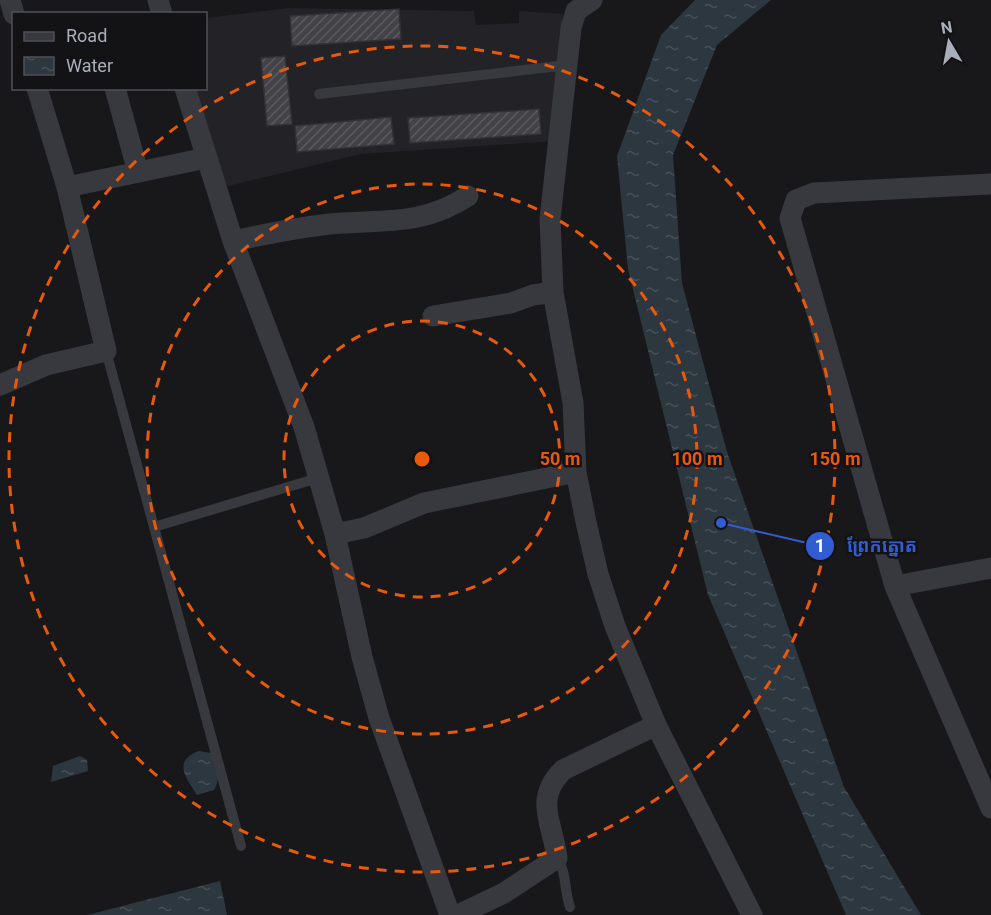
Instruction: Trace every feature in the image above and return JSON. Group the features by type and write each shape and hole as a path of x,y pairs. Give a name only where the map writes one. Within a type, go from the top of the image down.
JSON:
{"street":[{"path":"578,4 567,65 550,219 553,292 573,403 576,472 598,574 615,626 656,725 752,915"},
{"path":"0,385 46,365 106,351 67,187 38,90"},
{"path":"116,90 138,172"},
{"path":"186,90 233,241 304,427 335,534 362,657 379,718 450,915"},
{"path":"67,187 207,158"},
{"path":"989,797 896,586 790,218 796,200 814,193 991,184"},
{"path":"233,241 277,231 327,225 389,223 446,211 468,196"},
{"path":"433,316 511,303 553,292"},
{"path":"335,534 363,528 424,503 576,472"},
{"path":"896,586 991,568"},
{"path":"458,915 504,893 557,858 547,816 546,796 552,782 563,771 656,725"}],"lane":[{"path":"319,94 567,65"},
{"path":"106,351 241,846"},
{"path":"154,527 318,478"},
{"path":"557,858 563,866 565,894 570,907"}],"shaded area":[{"path":"288,8 474,11 476,25 519,23 519,11 563,14 555,141 361,154 220,188 192,90 207,90 207,18"}],"water":[{"path":"695,0 771,0 717,45 673,155 682,283 727,452 844,787 921,915 846,915 708,595 628,269 617,156 661,35"},
{"path":"199,751 211,753 218,781 214,790 197,795 186,776 184,765 191,755"},
{"path":"80,756 87,760 88,771 51,782 53,766"},
{"path":"220,881 227,915 87,915"}],"building":[{"path":"399,9 401,39 292,46 290,16"},
{"path":"285,56 292,124 267,126 261,58"},
{"path":"539,109 541,134 410,143 408,118"},
{"path":"391,117 394,144 297,152 295,126"}],"place":[{"name":"ព្រែកត្នោត","path":"721,523"}]}
